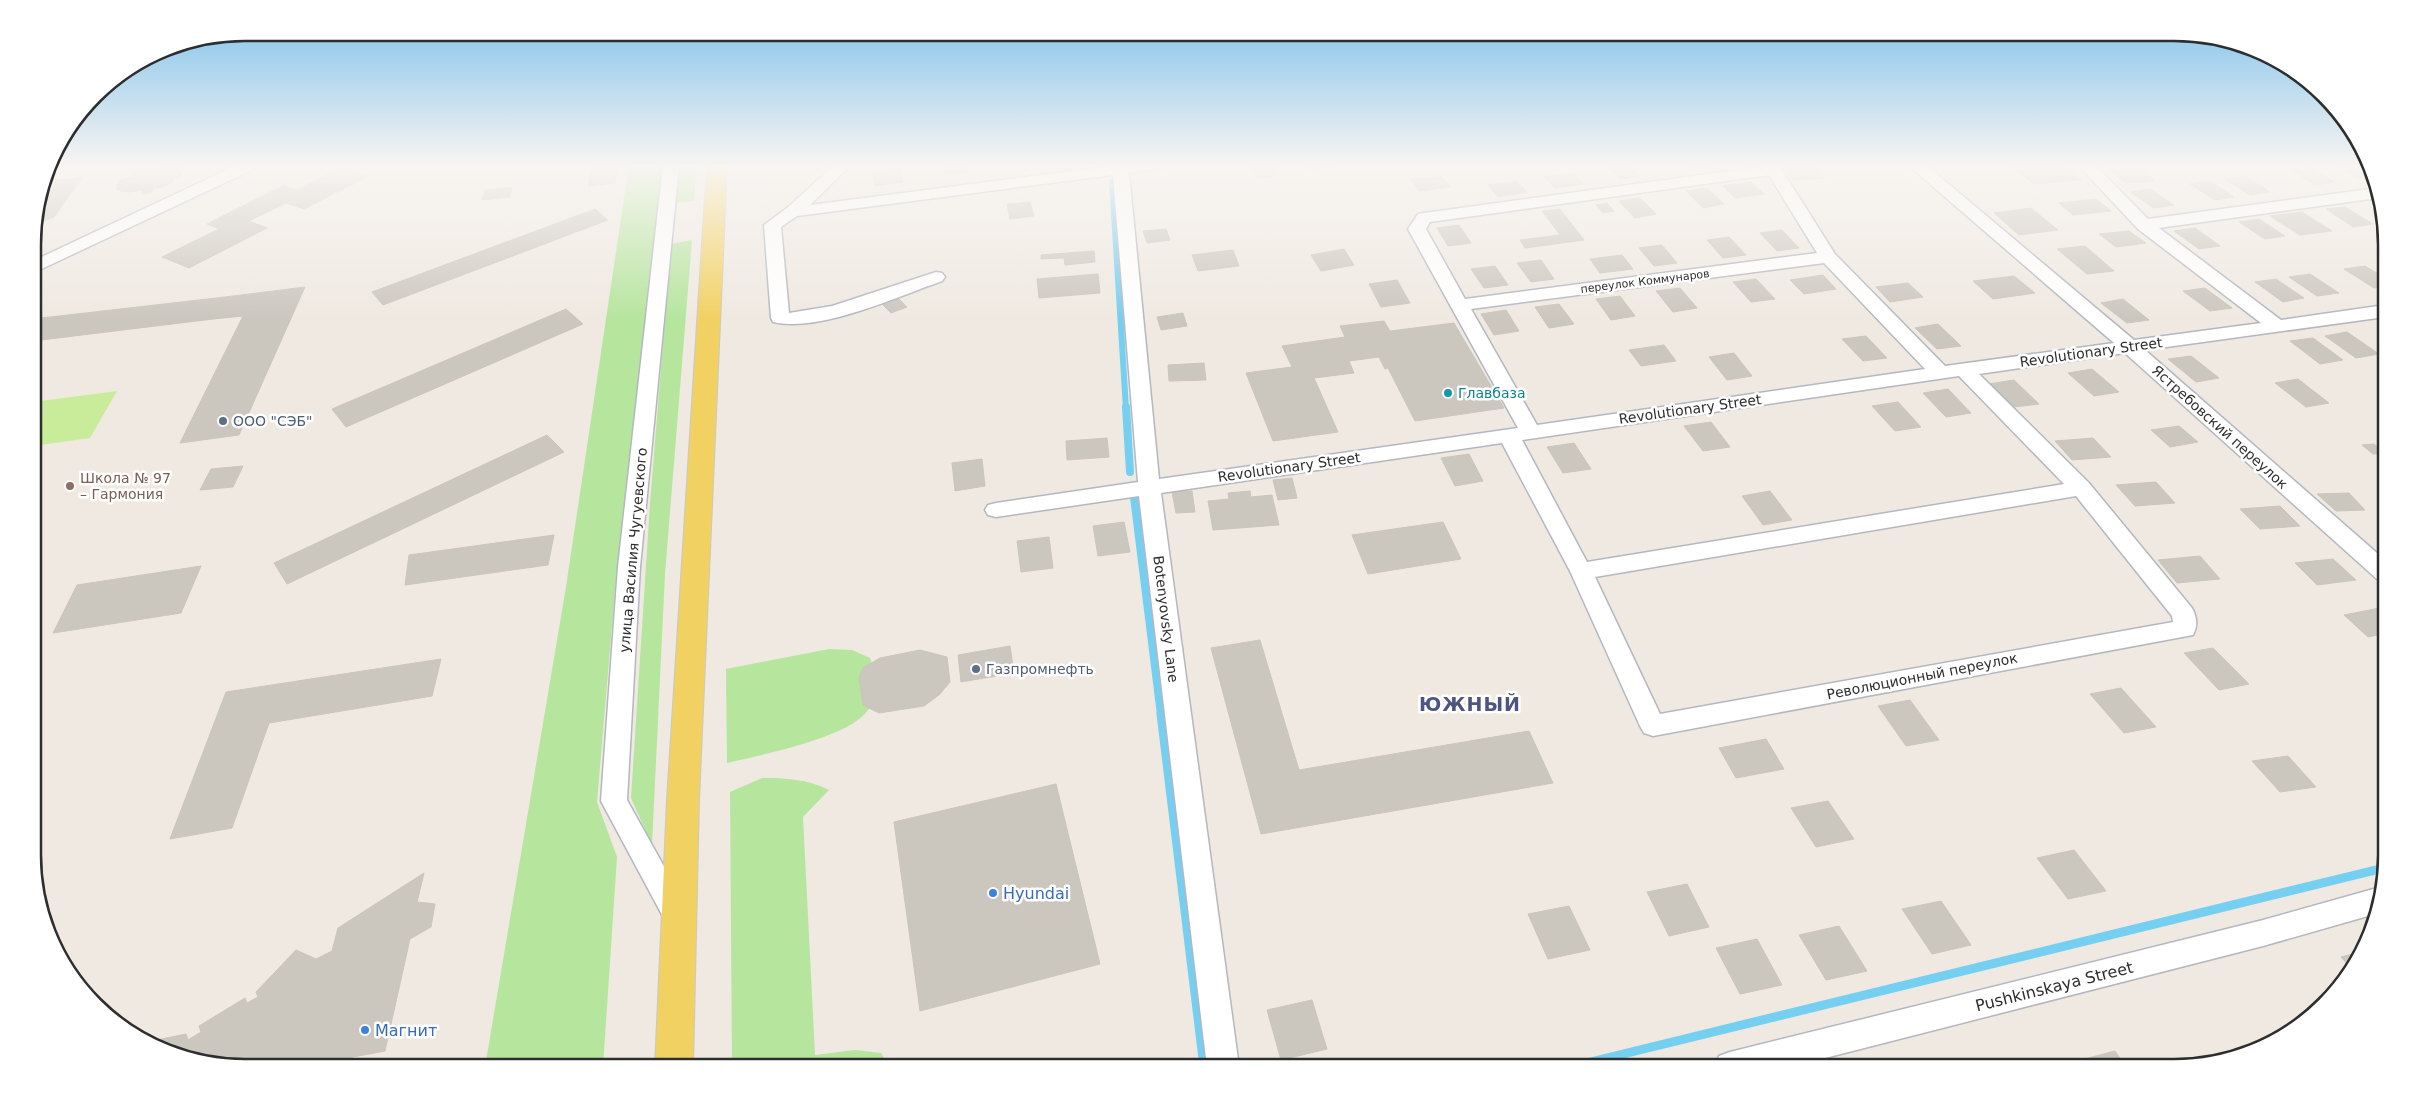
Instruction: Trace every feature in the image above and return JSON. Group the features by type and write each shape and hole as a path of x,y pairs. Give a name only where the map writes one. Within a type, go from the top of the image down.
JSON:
{"main road":[{"path":"674,1059 683,800 714,216"}],"street":[{"path":"41,264 142,216"},
{"name":"улица Василия Чугуевского","path":"666,216 629,567 614,802 679,919"},
{"path":"786,216 772,225 780,318 798,320 822,314 936,277"},
{"name":"Botenyovsky Lane","path":"1126,216 1149,487 1222,1059"},
{"path":"1436,216 1424,218 1417,229 1532,432"},
{"path":"1803,216 1828,257 1940,373"},
{"name":"Ястребовский переулок","path":"1976,216 2130,347 2378,567"},
{"path":"2136,216 2144,225 2277,326"},
{"path":"2144,225 2207,216"},
{"name":"переулок Коммунаров","path":"1461,305 1828,257"},
{"name":"Revolutionary Street","path":"996,510 1940,373 2378,312"},
{"path":"2365,314 2378,324"},
{"name":"Революционный переулок","path":"1509,436 1582,571 1653,726 2185,629 2184,614 2081,488 1964,370"},
{"path":"1582,571 2081,488"},
{"name":"Pushkinskaya Street","path":"1762,1059 2264,933 2372,902"}],"green space":[{"path":"621,216 656,216 616,578 597,802 617,857 604,1059 486,1059 566,587"},
{"path":"692,240 665,574 652,845 631,798 650,504 671,244"},
{"path":"117,391 90,438 41,445 41,401"},
{"path":"829,649 852,650 870,658 874,671 875,691 868,710 858,720 824,737 727,763 726,669"},
{"path":"762,778 780,778 813,783 829,790 803,817 815,1055 855,1050 881,1053 884,1059 732,1059 730,792"}],"building":[{"path":"43,216 54,217 43,222"},
{"path":"222,216 259,216 249,221 267,228 189,268 162,257 219,229 207,224"},
{"path":"575,216 604,216 608,220 383,305 372,292"},
{"path":"1009,216 1031,216 1010,219"},
{"path":"1546,216 1566,216 1584,240 1525,248 1520,240 1560,235"},
{"path":"1998,216 2041,216 2058,230 2019,235"},
{"path":"2271,216 2309,216 2332,231 2300,235"},
{"path":"2337,216 2360,216 2373,224 2353,227"},
{"path":"2259,219 2285,236 2265,239 2239,222"},
{"path":"1459,225 1471,243 1448,246 1437,228"},
{"path":"2195,228 2220,246 2199,249 2174,231"},
{"path":"1166,229 1170,240 1147,243 1143,231"},
{"path":"1782,230 1799,248 1777,251 1760,233"},
{"path":"2129,231 2146,243 2116,247 2099,234"},
{"path":"1729,237 1746,255 1723,258 1707,240"},
{"path":"1662,245 1677,263 1654,266 1639,248"},
{"path":"2085,246 2114,271 2087,274 2057,249"},
{"path":"1344,249 1354,265 1321,271 1311,255"},
{"path":"1233,250 1239,266 1198,271 1192,255"},
{"path":"1094,251 1095,262 1065,265 1064,258 1041,259 1041,255"},
{"path":"1622,255 1633,269 1600,273 1590,259"},
{"path":"1541,260 1554,279 1531,282 1517,263"},
{"path":"1495,266 1508,285 1484,288 1471,269"},
{"path":"2365,266 2378,274 2378,287 2374,288 2344,269"},
{"path":"1098,274 1100,293 1039,298 1037,279"},
{"path":"2310,274 2339,293 2317,296 2289,277"},
{"path":"1823,275 1836,289 1804,294 1790,280"},
{"path":"2014,276 2035,293 1993,299 1973,281"},
{"path":"1756,279 1775,299 1751,302 1733,282"},
{"path":"2276,279 2304,298 2283,302 2255,282"},
{"path":"1397,280 1410,303 1381,307 1369,284"},
{"path":"1908,283 1923,297 1890,302 1876,287"},
{"path":"305,287 239,435 180,443 243,316 213,319 225,297"},
{"path":"1680,288 1697,308 1673,312 1656,291"},
{"path":"2205,288 2232,308 2210,311 2183,291"},
{"path":"1620,296 1635,316 1611,320 1596,299"},
{"path":"225,297 213,319 41,340 41,318"},
{"path":"897,297 907,307 891,313 881,303"},
{"path":"2123,299 2149,320 2127,323 2101,303"},
{"path":"1559,304 1574,324 1549,328 1535,307"},
{"path":"566,309 583,324 346,427 332,409"},
{"path":"1506,310 1519,331 1494,335 1481,314"},
{"path":"1183,313 1187,326 1161,330 1157,317"},
{"name":"Главбаза","path":"1384,321 1390,331 1454,323 1504,408 1415,421 1388,368 1385,369 1379,357 1349,361 1354,373 1314,378 1338,432 1273,441 1246,373 1292,367 1282,346 1345,337 1340,326"},
{"path":"1938,324 1961,346 1937,349 1915,328"},
{"path":"2347,332 2378,354 2356,358 2325,336"},
{"path":"1866,336 1887,358 1863,361 1842,339"},
{"path":"2313,338 2343,360 2320,364 2290,341"},
{"path":"1664,345 1676,361 1641,366 1629,350"},
{"path":"1734,353 1752,376 1727,380 1709,357"},
{"path":"2191,356 2219,378 2196,382 2168,359"},
{"path":"1204,363 1206,380 1169,381 1168,365"},
{"path":"2092,369 2119,392 2094,396 2068,373"},
{"path":"2298,379 2329,403 2306,407 2275,383"},
{"path":"2014,380 2039,404 2014,407 1989,384"},
{"path":"1948,389 1971,413 1946,417 1923,393"},
{"path":"1898,402 1921,427 1895,431 1872,406"},
{"path":"1711,422 1730,447 1703,451 1684,426"},
{"path":"2179,426 2198,442 2170,447 2151,430"},
{"path":"547,435 564,452 287,584 274,563"},
{"path":"1107,438 1109,457 1067,460 1066,441"},
{"path":"2093,438 2111,457 2072,460 2055,441"},
{"path":"1574,443 1591,469 1563,473 1547,447"},
{"path":"2374,444 2378,447 2378,454 2373,454 2362,445"},
{"path":"1469,454 1483,481 1455,486 1441,458"},
{"path":"982,459 985,486 955,491 952,463"},
{"path":"243,466 233,487 200,490 211,469"},
{"path":"1292,478 1297,498 1278,500 1273,480"},
{"path":"2156,482 2175,503 2135,506 2116,485"},
{"path":"1192,491 1195,512 1176,513 1172,492"},
{"path":"1250,491 1251,497 1272,495 1279,525 1213,530 1208,501 1229,499 1228,493"},
{"path":"1770,491 1792,520 1763,525 1742,496"},
{"path":"2349,493 2365,510 2336,511 2317,494"},
{"path":"2280,506 2300,526 2260,529 2240,509"},
{"path":"1124,522 1130,552 1098,556 1093,526"},
{"path":"1443,522 1461,559 1368,574 1352,535"},
{"path":"554,535 548,565 405,585 409,555"},
{"path":"1049,537 1053,568 1021,572 1017,541"},
{"path":"2200,556 2220,579 2177,583 2158,560"},
{"path":"2333,559 2356,580 2317,585 2295,563"},
{"path":"201,566 181,613 53,633 77,585"},
{"path":"2378,608 2378,635 2368,637 2344,615"},
{"path":"1260,640 1299,770 1529,731 1553,783 1261,834 1211,648"},
{"path":"1010,646 1014,673 961,682 958,655"},
{"path":"2213,648 2249,684 2219,690 2184,653"},
{"path":"920,650 947,657 950,682 939,695 924,706 879,713 863,705 859,677 863,668 880,658"},
{"path":"441,659 432,696 269,723 232,828 170,839 226,692"},
{"path":"2121,688 2156,727 2124,733 2090,694"},
{"path":"1910,700 1939,740 1906,746 1878,706"},
{"path":"1766,739 1784,769 1736,778 1719,748"},
{"path":"2288,756 2316,787 2280,792 2252,761"},
{"name":"Hyundai","path":"1056,784 1100,964 920,1011 894,822"},
{"path":"1828,801 1854,839 1816,847 1791,808"},
{"path":"2074,850 2106,891 2068,899 2037,858"},
{"path":"424,873 417,902 435,904 431,927 410,939 385,1051 342,1059 245,1059 205,1055 179,1048 159,1040 186,1034 188,1040 201,1032 199,1026 245,998 247,1003 258,997 256,992 296,950 316,959 332,951 338,928"},
{"path":"1687,884 1709,927 1669,936 1647,892"},
{"path":"1941,901 1971,945 1932,954 1902,909"},
{"path":"1569,906 1590,950 1548,959 1528,914"},
{"path":"1839,926 1867,971 1826,980 1799,935"},
{"path":"1757,939 1782,985 1740,994 1716,948"},
{"path":"2352,954 2346,963 2341,957"},
{"path":"1312,1000 1327,1049 1281,1059 1267,1010"},
{"path":"2115,1051 2120,1059 2084,1059"}],"waterway":[{"path":"1114,216 1126,409"},
{"path":"1126,407 1130,472"},
{"path":"1133,489 1161,715"},
{"path":"1161,714 1203,1059"},
{"path":"1603,1059 2377,870"}],"place":[{"name":"Главбаза","path":"1448,393"},
{"name":"ООО \"СЭБ\"","path":"223,421"},
{"name":"Школа № 97 – Гармония","path":"70,486"},
{"name":"Газпромнефть","path":"976,669"},
{"name":"Hyundai","path":"993,893"},
{"name":"Магнит","path":"365,1030"}],"district":[{"name":"ЮЖНЫЙ","path":"1470,704"}]}
